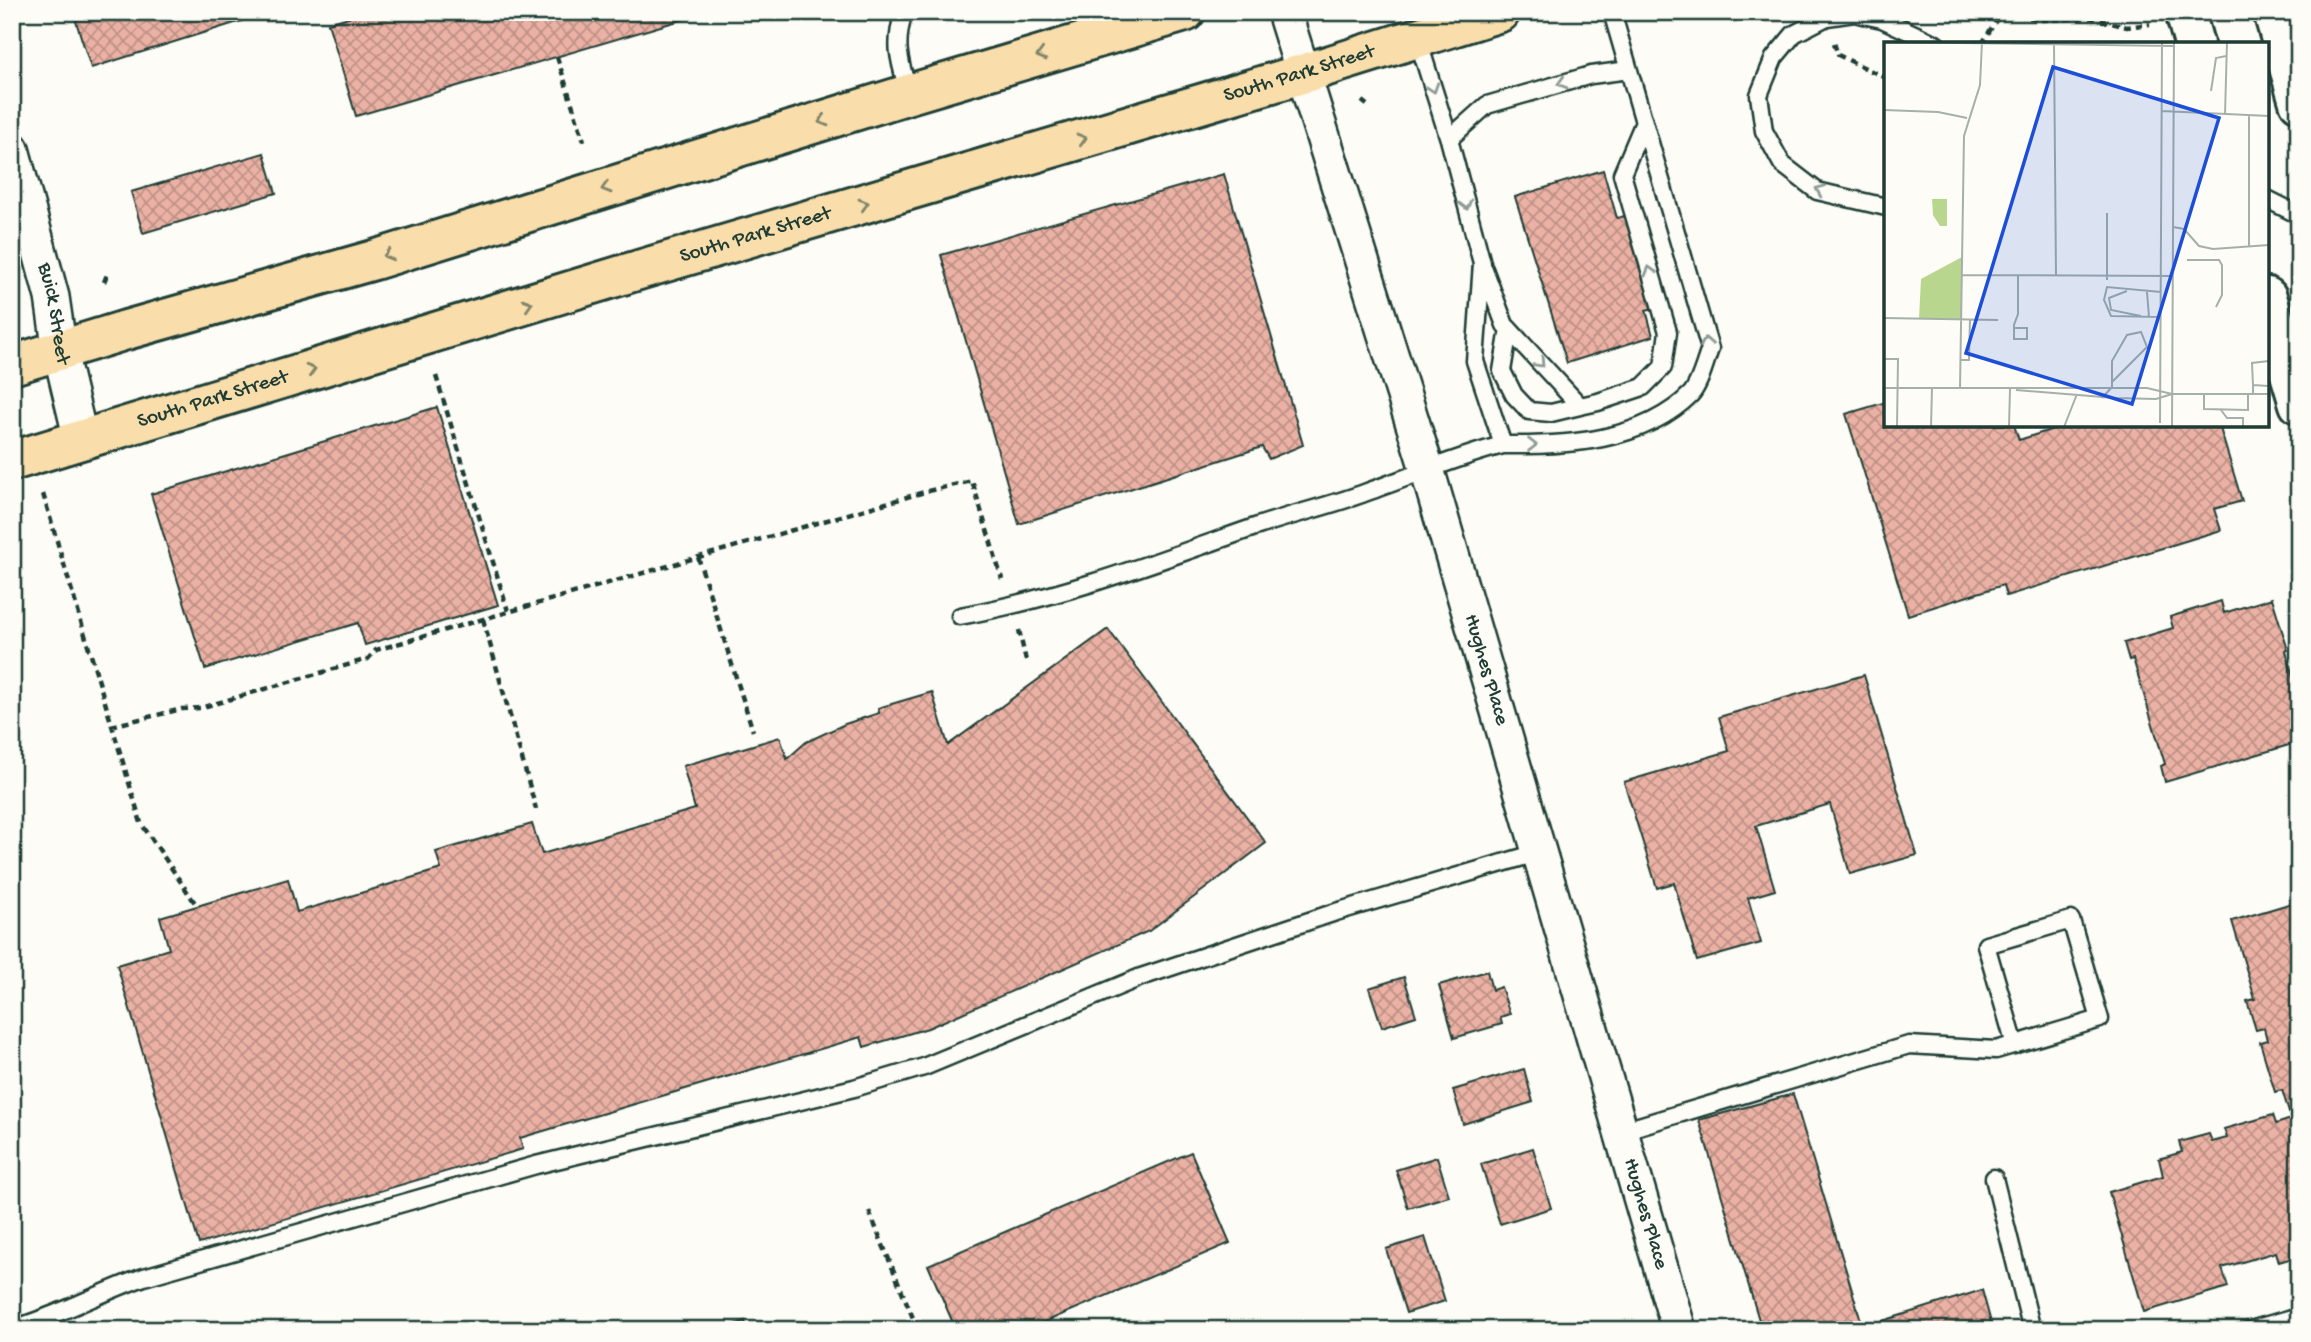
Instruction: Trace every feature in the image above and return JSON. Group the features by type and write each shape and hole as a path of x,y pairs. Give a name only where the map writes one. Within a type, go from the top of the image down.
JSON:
{"main road":[{"path":"12,365 374,260 909,94 1185,12"},
{"name":"South Park Street","path":"12,461 656,265 1302,74 1500,12"}],"street":[{"name":"Hughes Place","path":"1284,12 1427,469 1679,1330"},
{"path":"2273,12 2299,102"},
{"path":"2168,18 2192,42"},
{"name":"Buick Street","path":"12,149 52,298 81,440"},
{"path":"2269,304 2299,404"}],"lane":[{"path":"904,12 897,49 909,94"},
{"path":"960,616 1013,607 1097,583 1259,526 1365,493 1473,453 1503,445 1547,445 1610,437 1660,416 1693,392 1710,349 1612,12"},
{"path":"1884,207 1817,191 1782,164 1764,131 1759,95 1774,58 1794,34 1827,17 1854,13 1882,19 1932,42"},
{"path":"1417,37 1449,139 1482,263 1505,325 1580,406"},
{"path":"1449,139 1487,105 1591,75 1629,70"},
{"path":"1509,329 1502,371 1514,396 1530,411 1551,413 1643,387 1663,367 1668,332 1622,174 1644,122"},
{"path":"2269,200 2299,215"},
{"path":"1482,263 1475,361 1503,445"},
{"path":"12,1329 44,1320 107,1290 144,1277 536,1165 841,1092 924,1067 1141,977 1336,912 1540,852"},
{"path":"1622,1131 1909,1045 1996,1050 2015,1045 2100,1019 2071,920 1986,945 2015,1045"},
{"path":"1994,1178 2032,1330"},
{"path":"2250,1330 2299,1316"}],"path":[{"path":"1983,42 2003,12 2039,20 2084,17 2127,27 2168,18"},
{"path":"1827,17 1838,55 1884,77"},
{"path":"557,57 584,141"},
{"path":"1362,101 1367,105"},
{"path":"104,282 108,272"},
{"path":"436,376 508,611"},
{"path":"111,726 182,709 200,708 368,659 376,650 508,611 972,481 1005,592 1013,607 1026,661"},
{"path":"43,494 141,822 197,906"},
{"path":"698,557 752,732"},
{"path":"484,619 536,809"},
{"path":"869,1211 918,1330"}],"building":[{"path":"73,12 270,12 91,68"},
{"path":"366,12 708,12 356,116 328,23"},
{"path":"264,153 276,193 143,233 131,192"},
{"path":"1603,170 1617,218 1629,215 1657,307 1646,310 1653,336 1567,363 1515,197"},
{"path":"1224,174 1303,445 1269,459 1262,447 1019,524 941,255"},
{"path":"1884,403 1884,427 2015,427 2019,440 2060,427 2220,427 2242,501 2214,509 2221,530 2006,596 2003,585 1908,615 1846,414"},
{"path":"437,407 498,605 365,645 358,623 205,669 151,494"},
{"path":"2272,598 2297,691 2299,690 2299,742 2165,782 2161,766 2165,764 2133,659 2129,660 2124,643 2173,628 2170,617 2221,601 2224,613"},
{"path":"1108,629 1266,843 1149,931 928,1028 864,1047 861,1037 520,1138 523,1149 199,1244 117,965 169,949 160,917 288,879 297,912 441,869 436,852 532,824 542,854 695,809 683,766 780,737 787,759 806,742 845,724 879,713 878,708 932,692 948,745"},
{"path":"1864,675 1917,855 1850,874 1830,804 1756,826 1775,890 1748,898 1761,943 1697,961 1674,883 1657,888 1624,782 1729,751 1719,717"},
{"path":"2299,901 2299,1256 2279,1262 2276,1252 2222,1268 2228,1287 2144,1312 2109,1192 2163,1176 2159,1159 2182,1152 2179,1142 2209,1134 2212,1142 2227,1138 2224,1129 2273,1115 2276,1124 2291,1119 2282,1090 2275,1092 2260,1042 2267,1040 2264,1028 2256,1030 2247,1001 2255,999 2232,921"},
{"path":"1487,971 1492,990 1501,987 1510,1014 1500,1017 1502,1024 1454,1038 1439,985"},
{"path":"1404,977 1416,1016 1382,1027 1369,988"},
{"path":"1524,1069 1533,1102 1463,1124 1453,1090"},
{"path":"1793,1094 1863,1327 1982,1290 1993,1330 1762,1330 1699,1120"},
{"path":"1533,1148 1551,1208 1500,1224 1481,1164"},
{"path":"1191,1152 1230,1243 1026,1330 956,1330 928,1265"},
{"path":"1437,1157 1449,1196 1408,1208 1396,1170"},
{"path":"1425,1237 1445,1301 1406,1313 1386,1249"},
{"path":"745,1321 747,1330 715,1330"}]}
